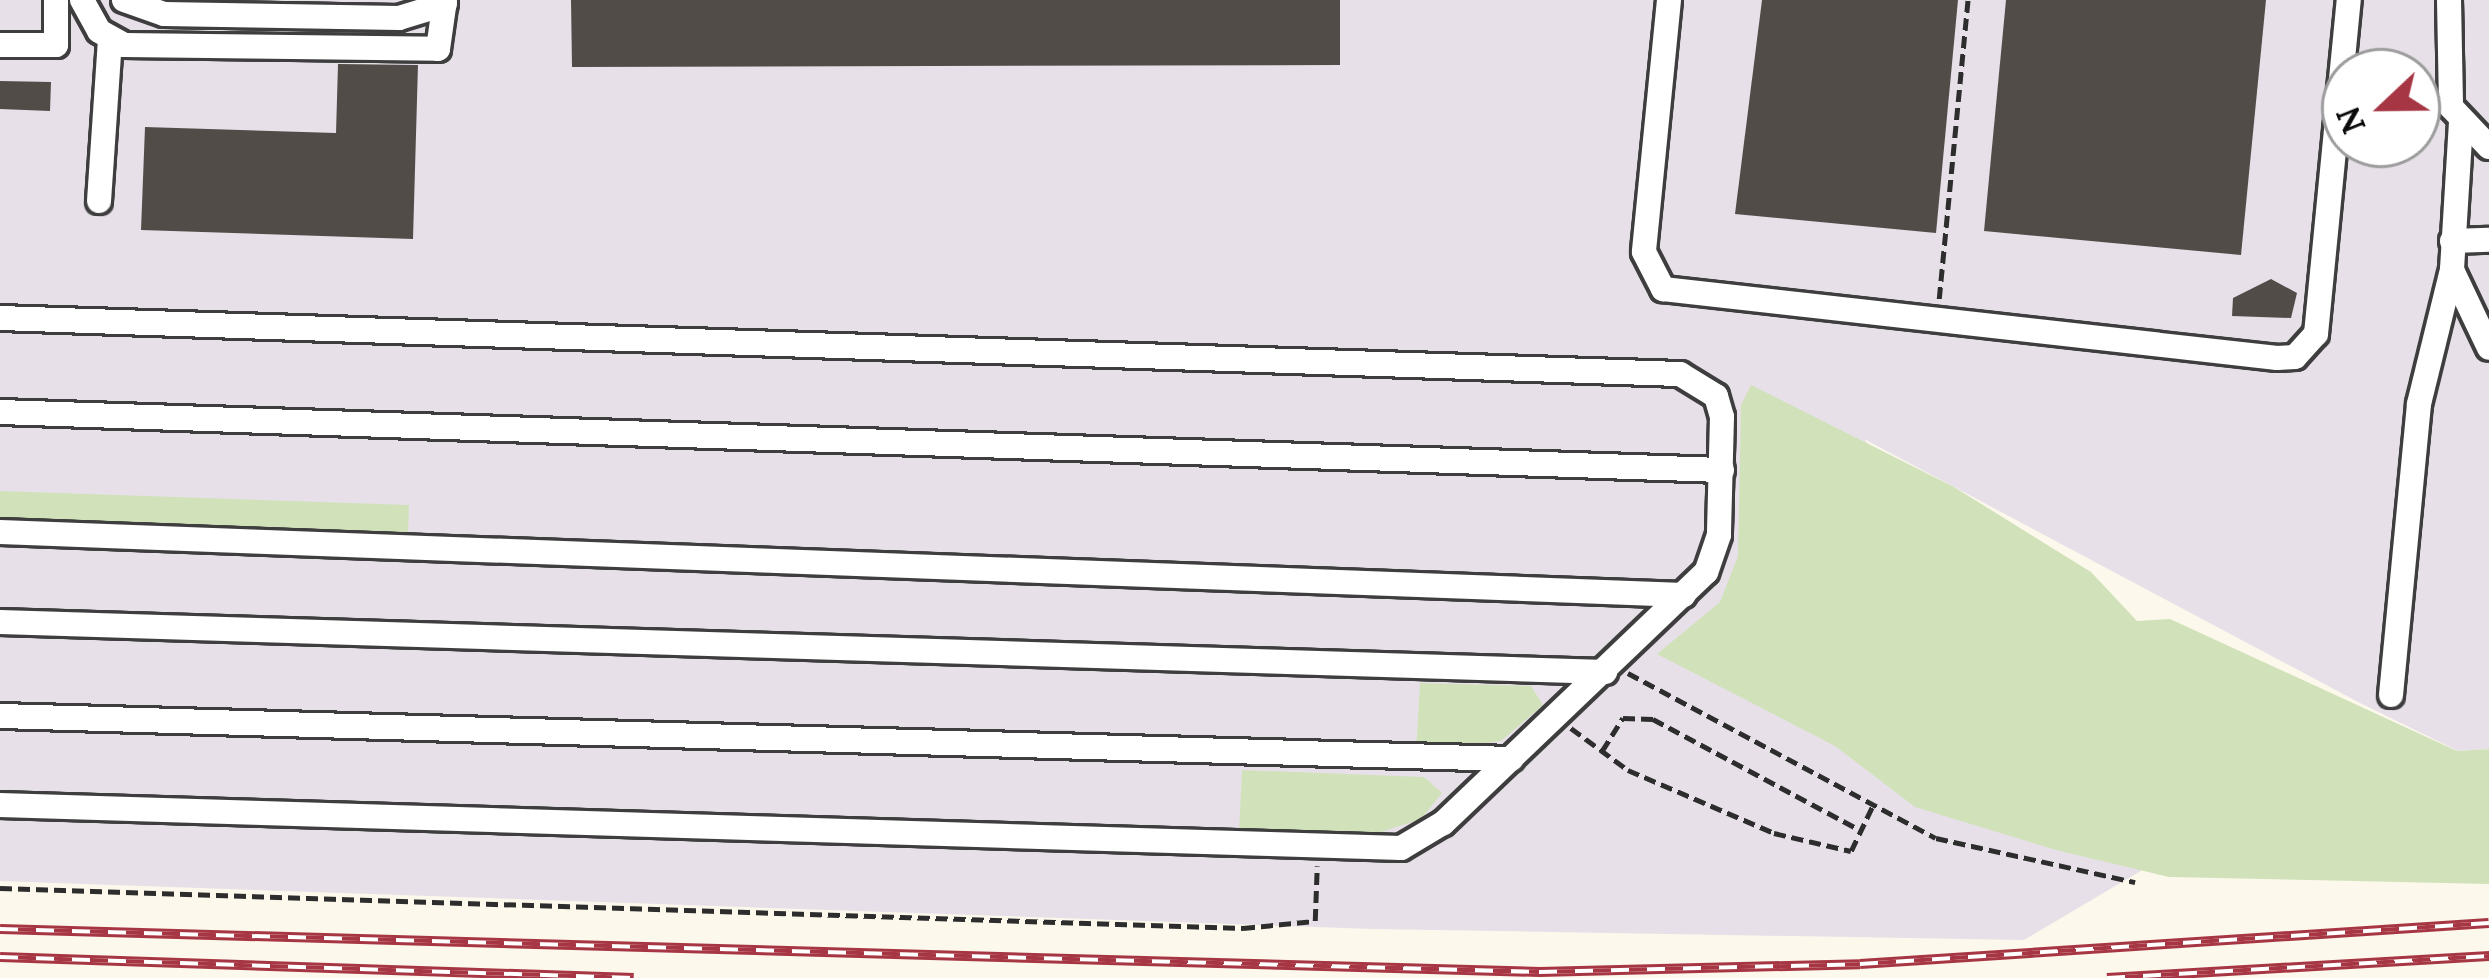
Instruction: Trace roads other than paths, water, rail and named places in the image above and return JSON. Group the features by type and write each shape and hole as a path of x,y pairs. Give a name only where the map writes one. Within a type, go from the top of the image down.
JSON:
{"street":[{"path":"0,45 56,45 56,0"},
{"path":"82,0 110,39 99,201"},
{"path":"110,39 438,49 445,2 399,18 164,14 124,0"},
{"path":"1669,0 1648,273 1682,298 2277,358 2307,349 2349,0"},
{"path":"2391,695 2420,404 2452,270 2461,122 2444,61 2449,0"},
{"path":"2461,122 2489,147"},
{"path":"2452,241 2489,240"},
{"path":"2452,270 2489,348"},
{"path":"0,318 1680,374 1716,396 1722,470 1713,560 1684,596 1513,759 1412,844 1317,849 0,806"},
{"path":"0,412 1722,470"},
{"path":"0,532 1684,596"},
{"path":"0,622 1609,669"},
{"path":"0,716 1438,765 1513,759"}],"railway":[{"path":"0,929 1539,972 1860,964 2489,923"},
{"path":"2107,978 2489,956"},
{"path":"0,957 634,978"}]}
